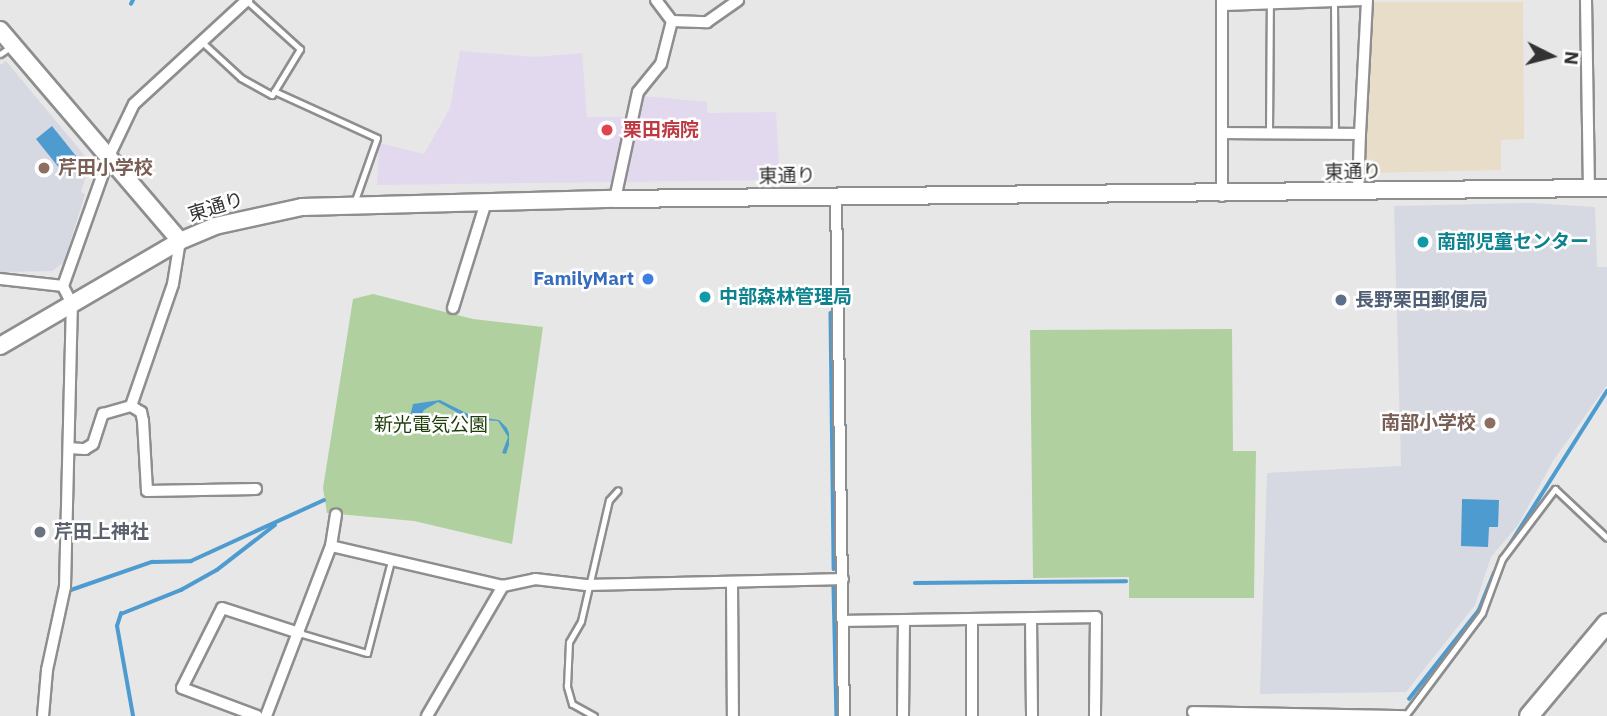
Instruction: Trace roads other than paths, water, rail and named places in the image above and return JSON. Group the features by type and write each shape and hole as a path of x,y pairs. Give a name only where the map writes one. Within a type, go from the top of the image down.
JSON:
{"main road":[{"path":"1529,716 1607,623"}],"street":[{"path":"43,716 47,670 65,587 72,304 64,286 110,154 134,104 200,40 247,0"},
{"path":"656,0 672,21"},
{"path":"672,21 707,22 738,0"},
{"path":"1222,196 1220,2 1366,0 1358,193"},
{"path":"1586,0 1588,188"},
{"path":"614,199 638,92 661,64 672,21"},
{"path":"0,30 6,50 110,154 156,217 180,241 173,284 131,406"},
{"path":"1223,133 1360,134"},
{"name":"東通り","path":"0,346 180,241 215,226 265,214 354,204 614,199 1222,196 1607,188"},
{"path":"836,197 844,716"},
{"path":"453,308 486,202"},
{"path":"0,279 64,286"},
{"path":"69,448 85,449 93,444 103,414 131,406 141,412 143,421 147,491 256,489"},
{"path":"267,716 331,546 336,514"},
{"path":"331,546 503,586 535,579 586,585 732,584 843,579"},
{"path":"732,584 733,716"},
{"path":"427,716 503,586"},
{"path":"257,716 182,688 222,608 299,633"},
{"path":"843,621 1096,617 1095,716"},
{"path":"1031,618 1032,716"},
{"path":"972,619 972,716"},
{"path":"903,716 904,620"},
{"path":"1193,712 1405,716"}],"lane":[{"path":"200,40 241,78 272,95 300,49 247,0"},
{"path":"1334,1 1335,134"},
{"path":"1269,134 1270,3"},
{"path":"274,91 377,138 354,204"},
{"path":"1405,716 1482,613 1502,559 1555,489 1607,538"},
{"path":"594,716 572,704 567,686 569,642 581,621 586,585 609,500 618,490"},
{"path":"299,633 368,653 391,561"}],"water":[{"path":"52,126 80,161 64,174 36,139"},
{"path":"440,400 472,416 499,420 509,433 506,454 502,453 508,437 498,421 469,419 438,402 424,410 417,423 409,421 413,404"},
{"path":"1462,499 1499,500 1498,527 1489,527 1488,547 1461,546"}],"waterway":[{"path":"131,4 133,0"},
{"path":"831,313 834,569"},
{"path":"1502,557 1607,391"},
{"path":"71,590 152,562 191,561 324,500"},
{"path":"133,716 117,626 121,614 181,590 217,570 275,525"},
{"path":"1409,699 1479,610 1494,573"},
{"path":"915,583 1126,581"},
{"path":"834,587 837,716"}],"place":[{"name":"栗田病院","path":"607,130"},
{"name":"芹田小学校","path":"44,168"},
{"name":"南部児童センター","path":"1423,242"},
{"name":"FamilyMart","path":"648,279"},
{"name":"中部森林管理局","path":"705,297"},
{"name":"長野栗田郵便局","path":"1341,300"},
{"name":"南部小学校","path":"1490,423"},
{"name":"芹田上神社","path":"40,532"}],"park label":[{"name":"新光電気公園","path":"431,425"}]}
